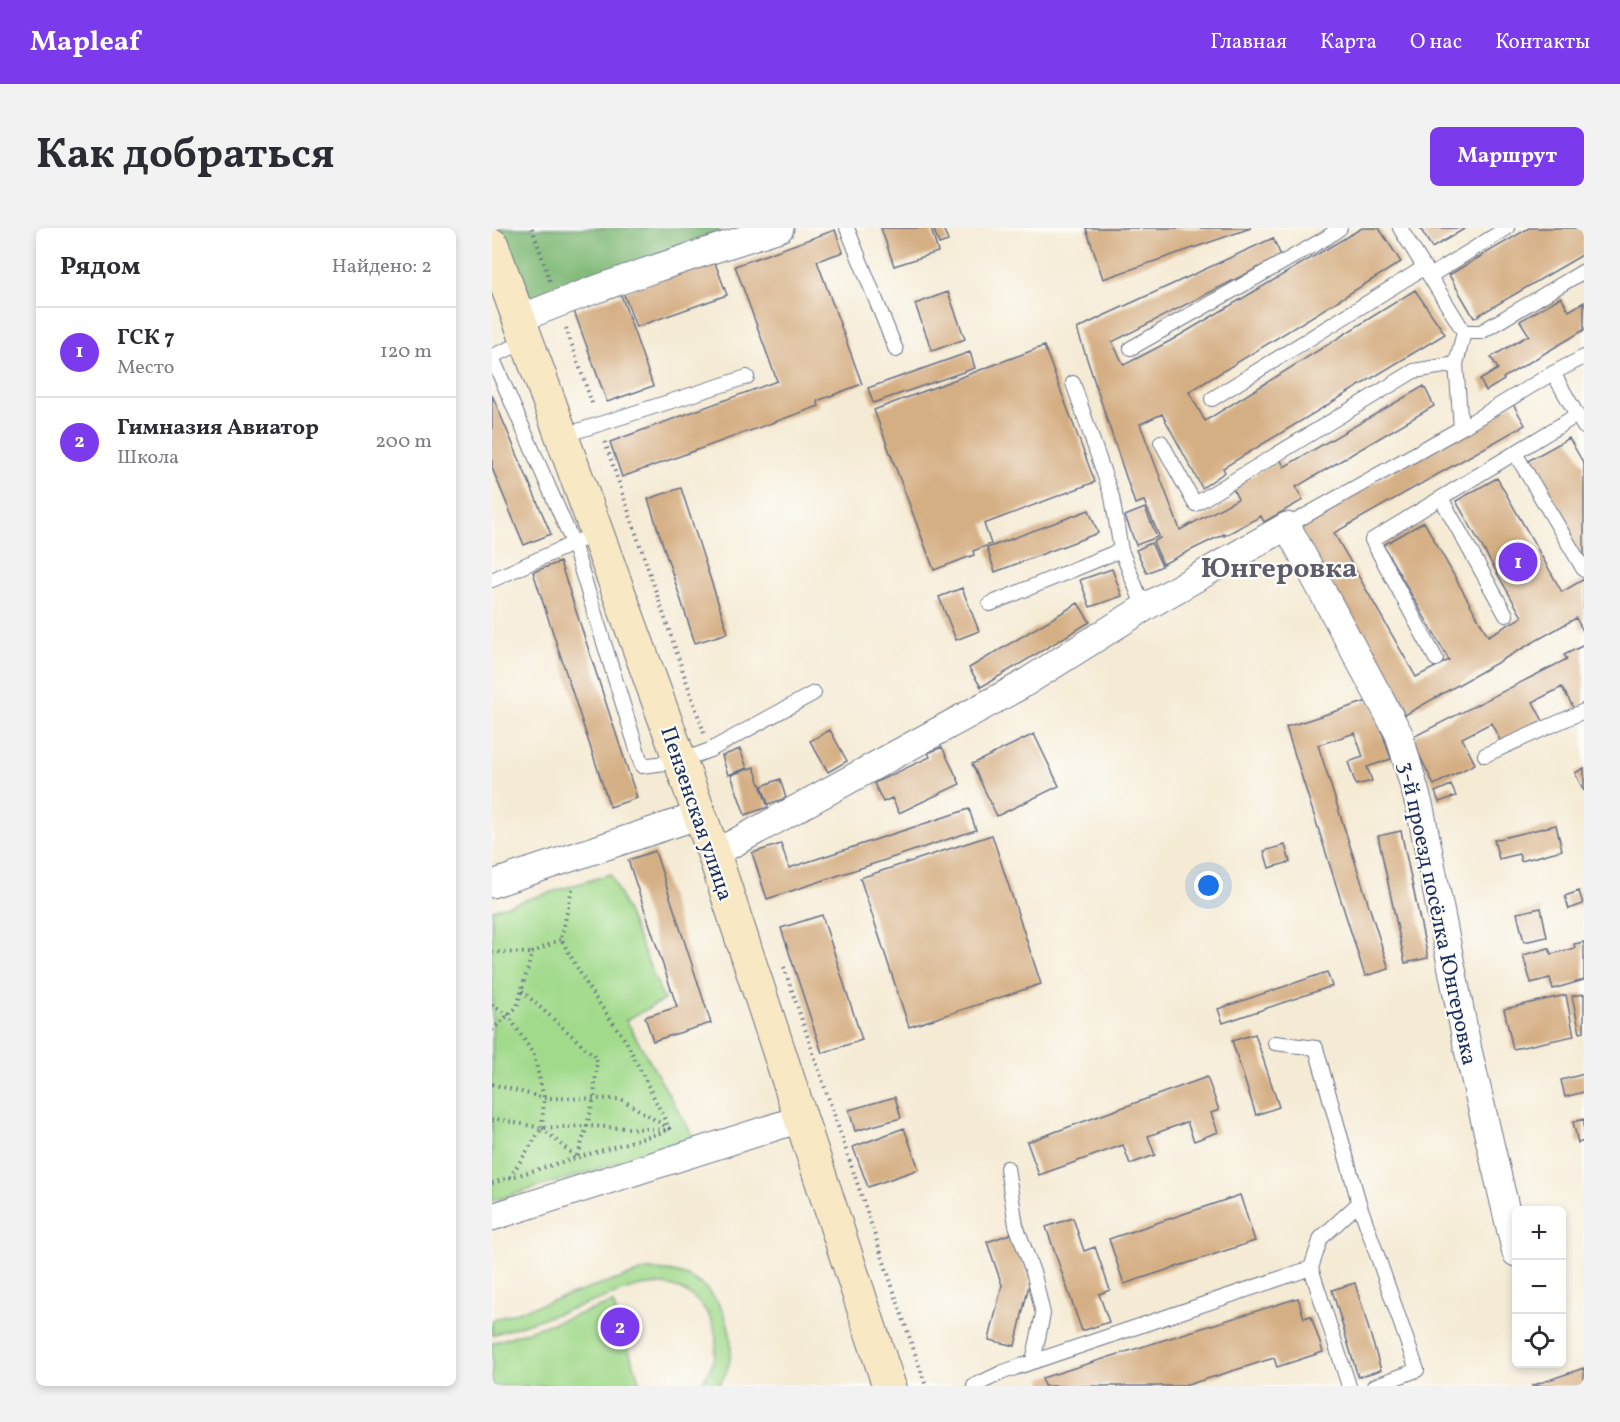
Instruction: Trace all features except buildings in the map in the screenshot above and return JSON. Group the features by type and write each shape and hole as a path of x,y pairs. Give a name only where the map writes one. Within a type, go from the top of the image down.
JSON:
{"street":[{"path":"523,330 558,303 684,258 780,228"},
{"name":"Пензенская улица","path":"492,245 562,436 585,538 680,761 714,854 886,1385"},
{"path":"714,854 1020,686 1144,608 1287,526"},
{"name":"3-й проезд посёлка Юнгеровка","path":"1287,526 1399,734 1420,808 1468,1050 1512,1236"},
{"path":"492,884 700,815"},
{"path":"492,1217 800,1119"}],"lane":[{"path":"847,228 896,350"},
{"path":"1131,348 1340,228"},
{"path":"1400,228 1464,332 1456,364 1461,428"},
{"path":"1212,399 1427,271 1507,228"},
{"path":"1464,332 1481,332 1584,271"},
{"path":"492,580 585,538 492,356 523,330"},
{"path":"1287,526 1584,357"},
{"path":"1161,442 1195,504 1414,371 1456,364"},
{"path":"1436,659 1372,540 1515,453 1581,421 1553,373"},
{"path":"562,436 747,377"},
{"path":"1073,383 1112,497 1122,550 1144,608"},
{"path":"1515,453 1584,570"},
{"path":"1441,498 1506,615"},
{"path":"990,604 1122,550"},
{"path":"680,761 710,750 814,693"},
{"path":"1485,755 1584,711"},
{"path":"1275,1043 1316,1048 1359,1203 1417,1370 1374,1386"},
{"path":"1007,1168 1016,1225 1034,1275 1043,1314 1033,1362"},
{"path":"1349,1386 1311,1268 1321,1238 1359,1203"},
{"path":"974,1386 1003,1372 1311,1268"}],"path":[{"path":"580,855 561,939 591,992 626,1041 670,1130"},
{"path":"492,952 532,953 561,939"},
{"path":"492,1030 517,1007 532,953"},
{"path":"522,991 597,1058 594,1098 577,1158"},
{"path":"492,1005 508,1015 534,1055 544,1098 542,1128 510,1177"},
{"path":"492,1084 544,1098 621,1098 670,1130"},
{"path":"492,1121 497,1119 542,1128 587,1126 670,1130"},
{"path":"542,1128 577,1158"},
{"path":"492,1183 670,1130"}],"green space":[{"path":"499,228 719,228 722,237 536,303 521,296"},
{"path":"611,874 664,1000 626,1020 695,1140 492,1201 492,910"},
{"path":"647,1270 684,1275 707,1290 717,1302 729,1329 731,1344 726,1373 718,1386 699,1386 709,1372 716,1347 712,1322 698,1302 686,1292 671,1286 636,1287 492,1335 492,1320"},
{"path":"613,1303 641,1386 492,1386 492,1343"}],"place":[{"name":"ГСК 7","path":"1518,562"},
{"name":"Гимназия Авиатор","path":"620,1327"}],"district":[{"name":"Юнгеровка","path":"1279,567"}]}
